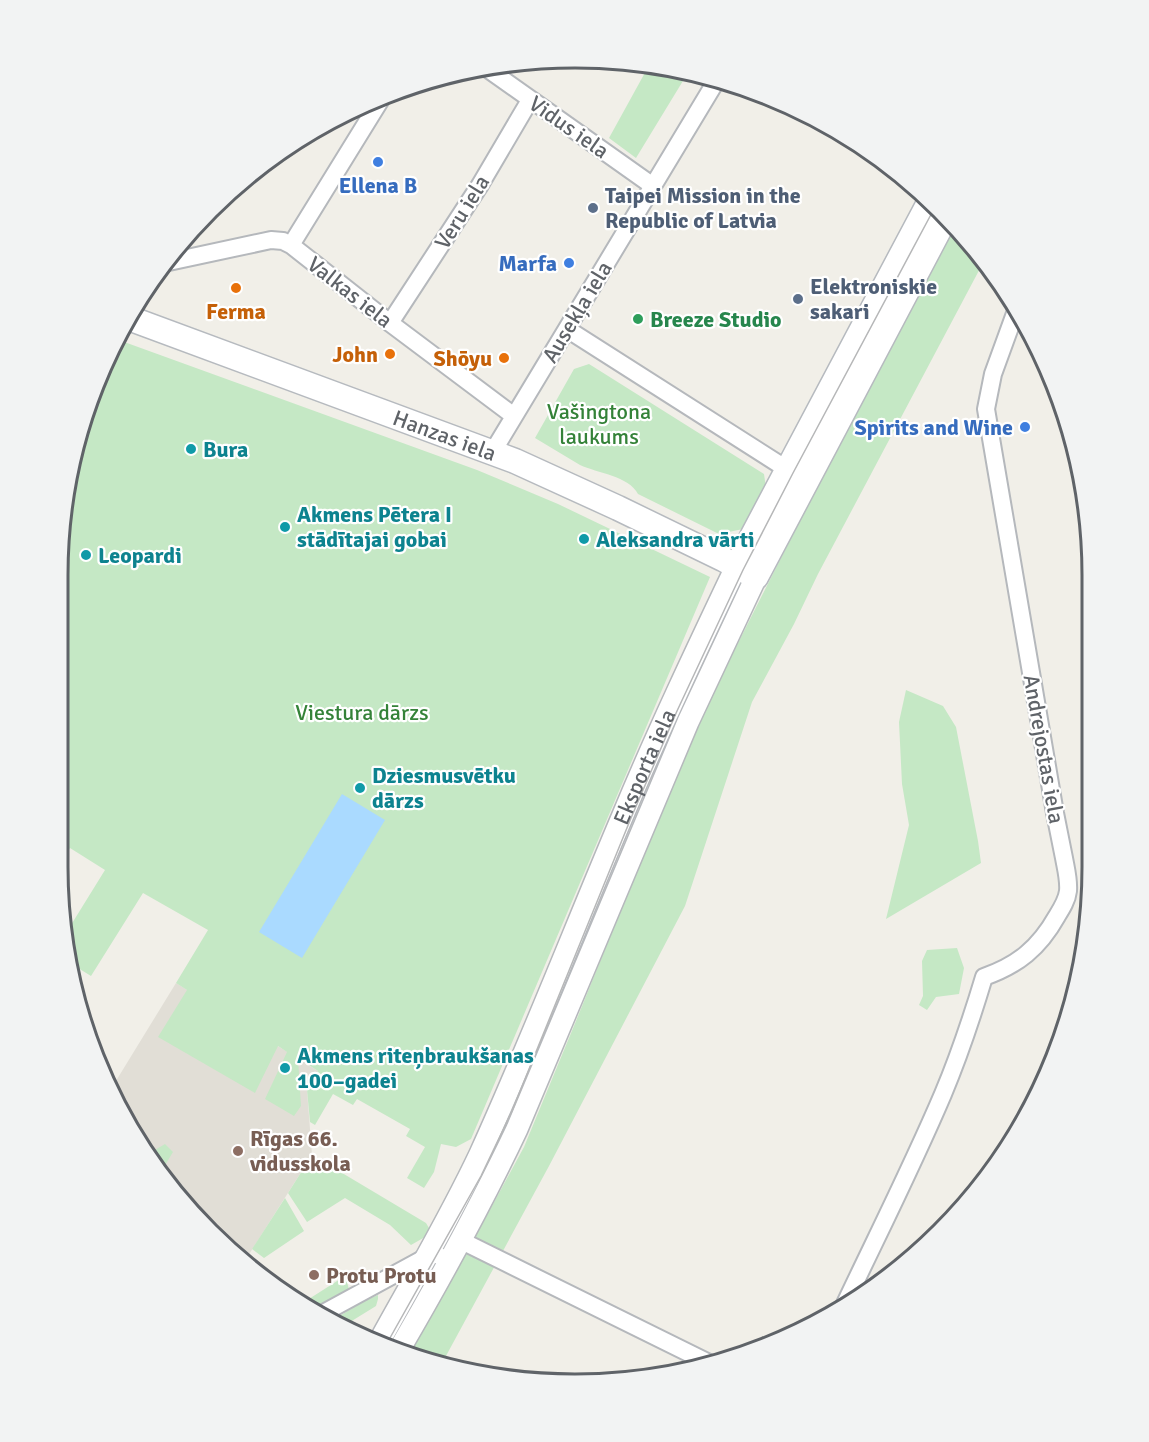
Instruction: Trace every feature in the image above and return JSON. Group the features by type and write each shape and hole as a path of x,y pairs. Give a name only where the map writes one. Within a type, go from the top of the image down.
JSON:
{"main road":[{"name":"Eksporta iela","path":"746,572 796,476 926,209"},
{"name":"Eksporta iela","path":"796,476 941,225"},
{"name":"Hanzas iela","path":"135,320 514,461 618,508 746,572"}],"street":[{"name":"Vidus iela","path":"495,74 653,186"},
{"name":"Ausekļa iela","path":"492,453 713,87"},
{"name":"Veru iela","path":"390,323 480,185 531,99"},
{"path":"291,245 376,108"},
{"name":"Valkas iela","path":"177,260 271,240 283,241 514,416"},
{"name":"Andrejostas iela","path":"850,1293 908,1174 943,1094 984,977 999,972 1028,954 1052,926 1065,904 1068,890 986,409 993,374 1013,319"},
{"path":"567,329 796,476"},
{"name":"Eksporta iela","path":"382,1337 455,1203 496,1118 674,698 746,572"},
{"name":"Eksporta iela","path":"402,1344 493,1181 517,1129 688,722 746,572"},
{"path":"468,1244 700,1358"},
{"path":"328,1311 430,1256 437,1255 450,1261"},
{"path":"385,1281 426,1304"}],"shaded area":[{"path":"176,983 318,1071 307,1090 312,1155 248,1256 193,1202 172,1176 135,1121 115,1082"}],"green space":[{"path":"645,73 684,80 636,158 609,138"},
{"path":"947,230 979,270 752,702 685,906 549,1166 445,1358 412,1348 524,1147 698,719"},
{"name":"Viestura dārzs","path":"124,342 477,470 558,504 710,577 471,1139 456,1147 441,1144 434,1172 424,1188 407,1178 425,1147 406,1136 410,1129 357,1099 353,1105 333,1094 315,1125 310,1122 307,1090 318,1071 298,1058 301,1106 294,1116 265,1099 287,1052 278,1046 255,1093 158,1037 187,990 176,983 208,930 143,893 91,976 77,968 71,925 105,870 70,848 67,853 67,574 72,508 77,476 94,412"},
{"name":"Vašingtona laukums","path":"589,364 764,474 766,488 743,529 719,534 638,494 628,483 620,479 580,465 535,438 574,369"},
{"path":"906,690 943,706 956,727 981,863 886,919 909,825 902,784 899,722"},
{"path":"957,948 964,968 959,994 936,997 927,1010 919,1005 923,996 922,961 927,950"},
{"path":"165,1144 173,1152 165,1166 154,1150"},
{"path":"312,1155 426,1223 429,1228 425,1237 411,1245 390,1225 345,1198 307,1222 288,1193"},
{"path":"285,1198 304,1231 264,1258 252,1249"},
{"path":"345,1276 349,1289 320,1306 309,1299"},
{"path":"378,1295 376,1306 350,1322 339,1316"}],"water":[{"path":"342,794 385,820 302,958 259,932"}],"tram line":[{"path":"389,1339 481,1176 512,1111 631,818 677,711 743,570 931,214"}],"place":[{"name":"Ellena B","path":"378,162"},
{"name":"Taipei Mission in the Republic of Latvia","path":"593,208"},
{"name":"Marfa","path":"569,263"},
{"name":"Ferma","path":"236,288"},
{"name":"Elektroniskie sakari","path":"798,299"},
{"name":"Breeze Studio","path":"638,319"},
{"name":"John","path":"390,354"},
{"name":"Shōyu","path":"504,358"},
{"name":"Spirits and Wine","path":"1025,427"},
{"name":"Bura","path":"191,449"},
{"name":"Akmens Pētera I stādītajai gobai","path":"285,527"},
{"name":"Aleksandra vārti","path":"584,539"},
{"name":"Leopardi","path":"86,555"},
{"name":"Dziesmusvētku dārzs","path":"360,788"},
{"name":"Akmens riteņbraukšanas 100–gadei","path":"285,1068"},
{"name":"Rīgas 66. vidusskola","path":"238,1151"},
{"name":"Protu Protu","path":"314,1275"}]}
